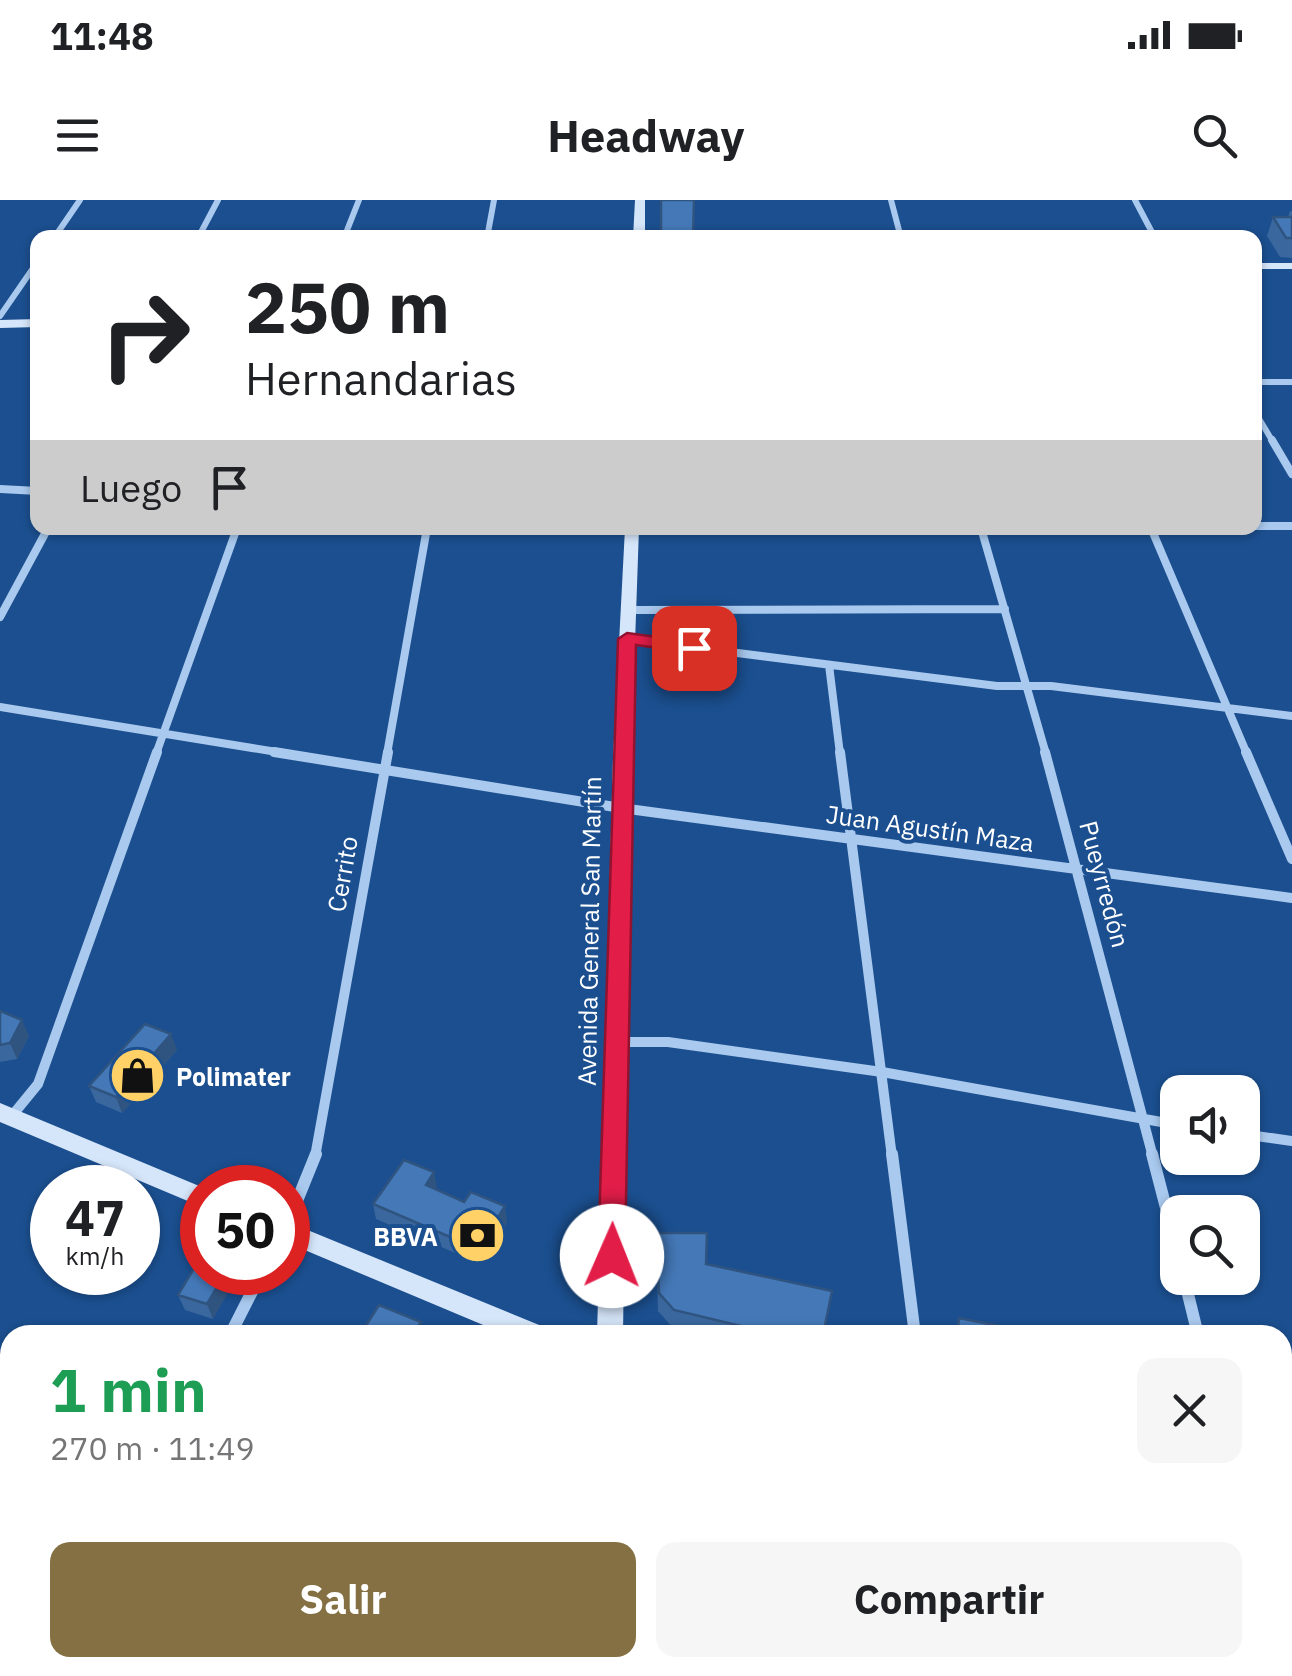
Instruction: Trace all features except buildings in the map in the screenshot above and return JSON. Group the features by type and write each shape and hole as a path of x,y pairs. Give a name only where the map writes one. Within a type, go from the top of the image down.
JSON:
{"main road":[{"path":"639,230 640,200"},
{"path":"1262,266 1292,266"},
{"path":"0,324 30,323"},
{"name":"Avenida General San Martín","path":"610,1325 632,535"},
{"path":"6,1115 180,1188"},
{"path":"310,1241 512,1325"}],"street":[{"path":"59,230 80,200"},
{"path":"202,230 218,200"},
{"path":"347,230 359,200"},
{"path":"488,230 494,200"},
{"path":"891,200 899,230"},
{"path":"1134,200 1151,230"},
{"path":"0,316 30,273"},
{"path":"1262,382 1292,382"},
{"path":"1262,424 1292,474"},
{"path":"0,490 30,491"},
{"path":"1262,526 1292,526"},
{"path":"0,617 44,535"},
{"path":"6,1115 38,1084 235,535"},
{"name":"Cerrito","path":"310,1169 318,1149 427,535"},
{"name":"Pueyrredón","path":"984,535 1078,869 1163,1195"},
{"path":"1154,535 1292,859"},
{"path":"629,610 1005,609"},
{"path":"627,639 997,686 1292,716"},
{"path":"829,665 914,1325"},
{"name":"Juan Agustín Maza","path":"0,707 622,808 1292,898"},
{"path":"616,1042 668,1042 882,1072 1160,1122"},
{"path":"1260,1137 1292,1142"},
{"path":"235,1325 250,1295"},
{"path":"1188,1295 1196,1325"}],"place":[{"name":"Polimater","path":"137,1076"},
{"name":"BBVA","path":"477,1236"}],"route":[{"path":"612,1256 627,639 694,648"}]}
